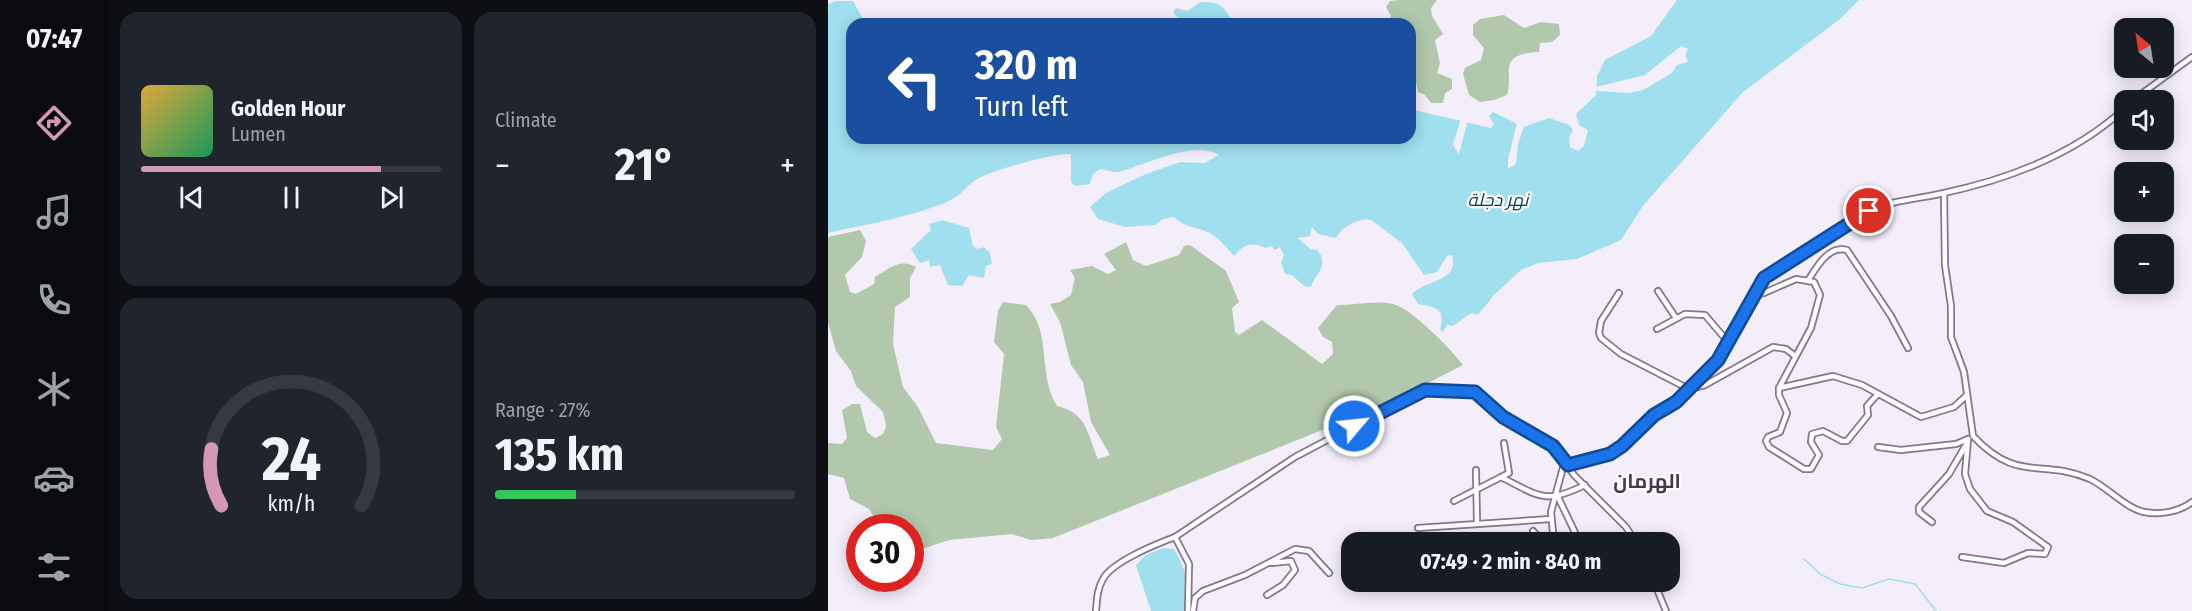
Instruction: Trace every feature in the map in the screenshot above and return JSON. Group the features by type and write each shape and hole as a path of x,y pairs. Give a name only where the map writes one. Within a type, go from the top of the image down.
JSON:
{"street":[{"path":"2147,90 2192,57"},
{"path":"1566,462 1610,454 1622,446 1654,415 1676,402 1711,369 1729,342 1732,331 1755,291 1764,278 1777,268 1881,205 1944,194 2001,178 2060,153 2093,135 2114,117"},
{"path":"1944,194 1945,265 1951,306 1951,337 1964,372 1967,395 1970,439 1965,478 1990,513 2013,522 2048,547 2045,554 2028,553 2007,563 1962,557"},
{"path":"1809,279 1827,255 1842,249 1847,250 1891,316 1908,348"},
{"path":"1755,291 1760,294 1796,279 1809,279 1818,287 1820,303 1811,328 1779,388 1787,417 1780,432 1769,435 1766,444 1806,470 1811,469 1818,458 1811,442 1812,434 1823,430 1842,441 1847,441 1868,416 1867,406 1877,395"},
{"path":"1658,291 1676,318"},
{"path":"1619,293 1601,321 1599,333 1601,339 1621,354 1691,388 1705,385 1769,348 1778,347 1795,356"},
{"path":"1657,329 1685,314 1705,315 1729,342"},
{"path":"1779,388 1833,376 1862,385 1921,417 1954,407 1967,395"},
{"path":"1096,611 1100,585 1105,575 1147,549 1175,537 1295,457 1425,390 1479,393 1503,417 1553,446 1574,475 1629,532"},
{"path":"1878,447 1901,450 1956,444 1970,439"},
{"path":"1970,439 2006,463 2025,469 2061,470 2081,476 2107,488 2142,512 2173,512 2192,502"},
{"path":"1932,522 1919,512 1919,507 1949,474 1970,439"},
{"path":"1454,501 1509,471 1504,443"},
{"path":"1553,532 1551,519 1566,462"},
{"path":"1476,470 1477,522"},
{"path":"1501,477 1534,494 1556,497 1585,484"},
{"path":"1556,497 1574,532"},
{"path":"1418,528 1477,522 1551,519"},
{"path":"1175,537 1189,564 1191,611"},
{"path":"1191,611 1200,593 1302,549 1312,553 1329,573"},
{"path":"1267,595 1280,587 1295,570 1291,561 1270,562"},
{"path":"1658,592 1666,611"}],"green space":[{"path":"1437,0 1431,8 1432,16 1443,34 1435,40 1440,63 1437,73 1452,79 1452,89 1445,93 1443,103 1431,103 1425,95 1418,92 1416,18 1390,18 1386,7 1390,1"},
{"path":"1504,15 1524,28 1541,22 1559,24 1560,35 1552,42 1540,43 1539,52 1526,53 1512,60 1507,95 1480,102 1469,95 1463,74 1465,68 1481,60 1484,48 1473,35 1473,25 1480,19"},
{"path":"860,230 866,241 862,257 845,275 850,292 856,294 874,284 875,277 895,265 910,264 916,267 910,278 910,297 895,307 893,344 903,387 918,407 936,443 993,450 1002,439 996,427 1004,354 994,342 998,311 1003,302 1026,305 1034,316 1042,341 1051,394 1057,406 1075,414 1085,425 1098,459 1110,455 1091,422 1083,382 1071,365 1060,322 1050,304 1060,302 1071,295 1075,278 1070,270 1092,266 1108,274 1116,270 1104,254 1126,242 1133,260 1146,266 1179,255 1184,246 1190,245 1226,271 1239,302 1232,308 1235,332 1239,335 1262,320 1322,364 1333,354 1332,342 1323,337 1318,328 1337,305 1386,303 1401,307 1420,321 1463,365 1387,404 1053,538 1031,540 1012,534 949,540 924,548 924,514 872,514 869,509 850,499 844,478 828,474 828,443 842,444 847,438 842,410 852,404 860,404 867,432 875,438 883,434 886,426 883,412 856,386 851,371 836,351 828,323 828,237"}],"water":[{"name":"نهر دجلة","path":"1677,0 1859,0 1840,19 1743,92 1642,207 1621,240 1577,259 1538,263 1521,270 1494,295 1478,315 1471,313 1453,326 1447,325 1443,332 1440,330 1441,313 1435,308 1418,304 1412,294 1417,289 1446,276 1453,264 1452,255 1447,256 1437,272 1424,275 1402,243 1371,220 1361,220 1351,224 1336,238 1318,234 1312,227 1310,236 1298,238 1321,255 1322,265 1311,287 1304,286 1292,275 1285,274 1281,262 1284,255 1280,247 1275,250 1271,246 1265,248 1248,245 1234,256 1213,235 1178,221 1174,217 1163,219 1155,225 1125,227 1098,219 1090,207 1106,193 1146,174 1180,162 1205,163 1219,155 1208,151 1196,150 1169,155 1118,172 1100,169 1093,174 1090,184 1075,186 1071,182 1071,154 1038,159 985,175 973,181 953,199 935,207 828,233 828,4 836,1 853,1 862,18 846,18 846,144 1416,144 1416,110 1491,128 1494,124 1489,116 1493,112 1524,127 1549,118 1570,125 1573,131 1569,137 1570,147 1578,151 1584,146 1588,130 1579,125 1576,114 1596,95 1597,76 1605,60 1651,36"},
{"path":"1200,2 1212,2 1221,6 1230,18 1178,18 1173,12 1176,8 1188,11"},
{"path":"942,220 969,228 973,246 978,249 984,247 990,253 992,264 986,266 984,278 969,275 962,286 948,285 940,265 930,267 929,260 920,263 911,249 931,230 929,224"},
{"path":"1163,548 1174,549 1185,572 1187,611 1151,611 1136,565 1146,555"}],"pier":[{"path":"1681,46 1688,49 1685,56 1688,62 1677,65 1672,73 1643,90 1629,93 1597,91 1596,87 1645,75"},
{"path":"1461,118 1468,120 1459,154 1453,145"},
{"path":"1517,123 1524,127 1518,144 1516,164 1508,169 1508,159"}],"waterway":[{"path":"1804,559 1820,574 1840,584 1862,588 1889,579 1915,584 1936,611"}],"district":[{"name":"الهرمان","path":"1647,481"}],"route":[{"path":"1354,426 1418,392 1425,390 1473,392 1479,393 1503,417 1553,446 1568,465 1610,454 1622,446 1654,415 1676,402 1704,377 1729,342 1735,326 1764,278 1869,211"}]}
